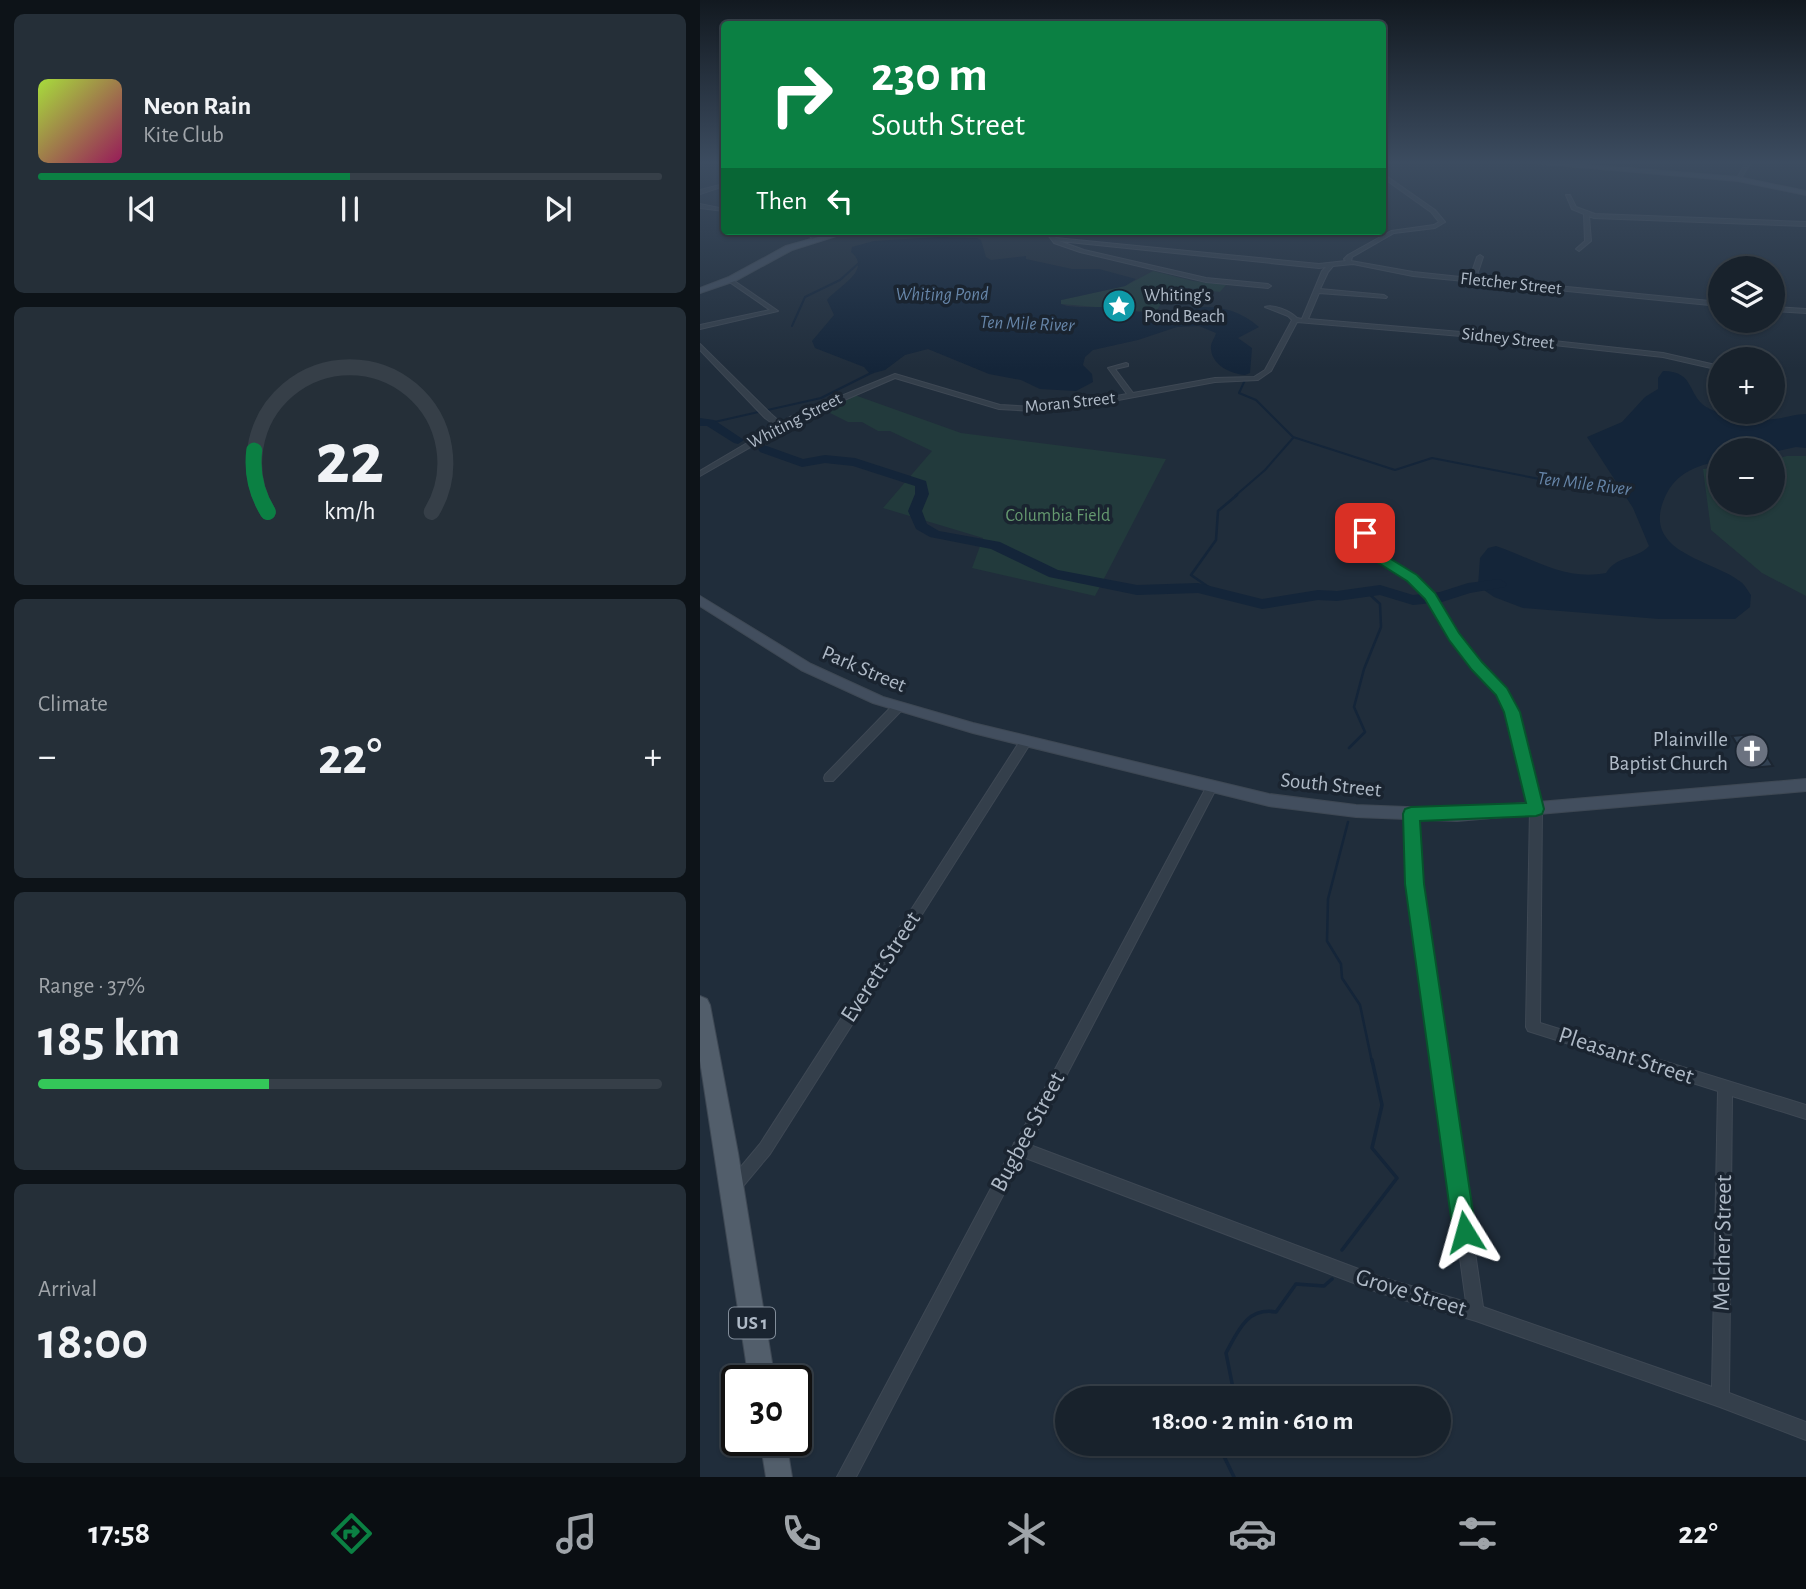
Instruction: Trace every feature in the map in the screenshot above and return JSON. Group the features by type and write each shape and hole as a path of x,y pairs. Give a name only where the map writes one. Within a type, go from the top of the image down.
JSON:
{"main road":[{"path":"700,291 730,280 776,254 832,235"},
{"name":"Park Street","path":"700,600 822,676 898,707 1026,741"},
{"name":"South Street","path":"1026,741 1212,787 1296,804 1411,814 1536,809 1806,785"},
{"name":"US 1","path":"700,1006 759,1365"},
{"path":"776,1456 779,1477"}],"street":[{"path":"1349,262 1350,256 1393,232 1400,231"},
{"path":"1579,248 1588,241 1587,231"},
{"path":"812,235 816,239"},
{"path":"1050,235 1065,246 1187,276 1268,286"},
{"name":"Fletcher Street","path":"1053,239 1319,266 1349,262 1388,271 1708,303"},
{"path":"1472,280 1480,257"},
{"path":"1305,320 1325,271 1332,264"},
{"path":"700,327 775,311 730,280"},
{"path":"1318,291 1384,298"},
{"path":"1268,307 1290,315 1295,320"},
{"path":"1785,309 1806,310"},
{"name":"Sidney Street","path":"1295,320 1663,355 1708,365"},
{"name":"Moran Street","path":"895,376 1011,409 1067,407 1207,381 1246,380 1266,374 1295,320"},
{"path":"700,346 780,426"},
{"path":"1126,365 1111,369 1132,396"},
{"name":"Whiting Street","path":"700,474 780,426 841,397 895,376"},
{"path":"1354,521 1382,559 1412,578 1431,598 1454,636 1508,702 1536,809"},
{"path":"828,778 898,707"},
{"name":"Everett Street","path":"732,1189 765,1149 1026,741"},
{"name":"Bugbee Street","path":"846,1477 1212,787"},
{"name":"Pleasant Street","path":"1536,809 1533,1027 1806,1112"},
{"path":"1411,814 1415,884 1476,1313"},
{"name":"Melcher Street","path":"1720,1398 1725,1087"},
{"name":"Grove Street","path":"1019,1148 1380,1285 1476,1313 1720,1398 1806,1432"}],"green space":[{"path":"1153,271 1193,281 1226,285 1220,292 1171,286 1156,312 1061,304 1061,300 1125,286"},
{"name":"Columbia Field","path":"849,393 961,433 1166,459 1095,596 972,568 983,538 883,508 932,451 890,431 878,431 862,422 848,422 820,408 839,395"},
{"path":"1806,456 1806,596 1762,573 1711,530 1709,515 1785,515 1785,457"},
{"path":"1703,469 1708,469 1708,507"}],"water":[{"name":"Whiting Pond","path":"938,237 977,238 981,240 986,257 991,260 1026,256 1026,259 1072,269 1099,269 1136,279 1125,286 1061,300 1061,304 1067,306 1110,307 1145,312 1206,307 1232,311 1246,317 1259,327 1238,338 1252,348 1250,373 1234,373 1223,368 1212,355 1211,345 1216,333 1199,326 1177,327 1138,340 1093,350 1085,357 1083,365 1092,374 1093,382 1076,391 1040,389 1021,380 989,374 928,349 905,355 885,370 870,374 864,367 815,348 812,341 834,315 827,300 856,271 857,259 851,252 852,247 874,241"},
{"path":"1663,371 1681,375 1697,398 1708,408 1708,424 1785,424 1785,417 1806,414 1806,448 1785,449 1785,438 1708,438 1708,464 1681,476 1665,497 1660,516 1662,531 1670,542 1683,552 1741,582 1751,595 1750,607 1735,619 1659,619 1523,608 1494,597 1478,586 1480,558 1488,548 1496,546 1563,571 1591,575 1606,573 1616,563 1649,546 1633,508 1587,437 1622,422 1645,397 1658,389 1658,378"}],"building":[{"name":"Plainville Baptist Church","path":"1753,734 1773,766 1751,768 1732,736"}],"waterway":[{"path":"792,326 805,297 840,280 860,262"},
{"name":"Ten Mile River","path":"710,423 821,398 873,372"},
{"name":"Ten Mile River","path":"1245,380 1239,393 1256,400 1293,437 1395,470 1432,458 1550,481 1623,489"},
{"name":"Ten Mile River","path":"700,422 710,423 738,440"},
{"path":"1235,496 1265,470 1293,438"},
{"name":"Ten Mile River","path":"764,449 802,463 825,459 855,462 921,484 922,494 915,511 921,526 935,534 995,545 1054,574 1137,590 1198,588 1262,604 1318,595 1337,596 1380,590 1413,600 1442,597 1468,588 1500,584"},
{"path":"1213,590 1191,575 1216,540 1218,511 1237,495"},
{"path":"1349,748 1365,732 1354,707 1364,669 1381,627 1380,604 1366,591"},
{"path":"1348,822 1328,899 1327,941 1341,964 1342,978 1360,1005 1372,1062"},
{"path":"1342,1250 1397,1178 1372,1148 1382,1105 1372,1060"},
{"path":"1233,1386 1226,1353 1245,1322 1258,1313 1276,1312 1296,1284 1324,1286 1332,1279"},
{"path":"1224,1456 1234,1477"}],"place":[{"name":"Whiting's Pond Beach","path":"1119,306"},
{"name":"Plainville Baptist Church","path":"1752,751"}],"route":[{"path":"1365,533 1382,559 1412,578 1430,596 1454,636 1502,692 1512,712 1536,809 1411,814 1415,884 1465,1232"}]}
